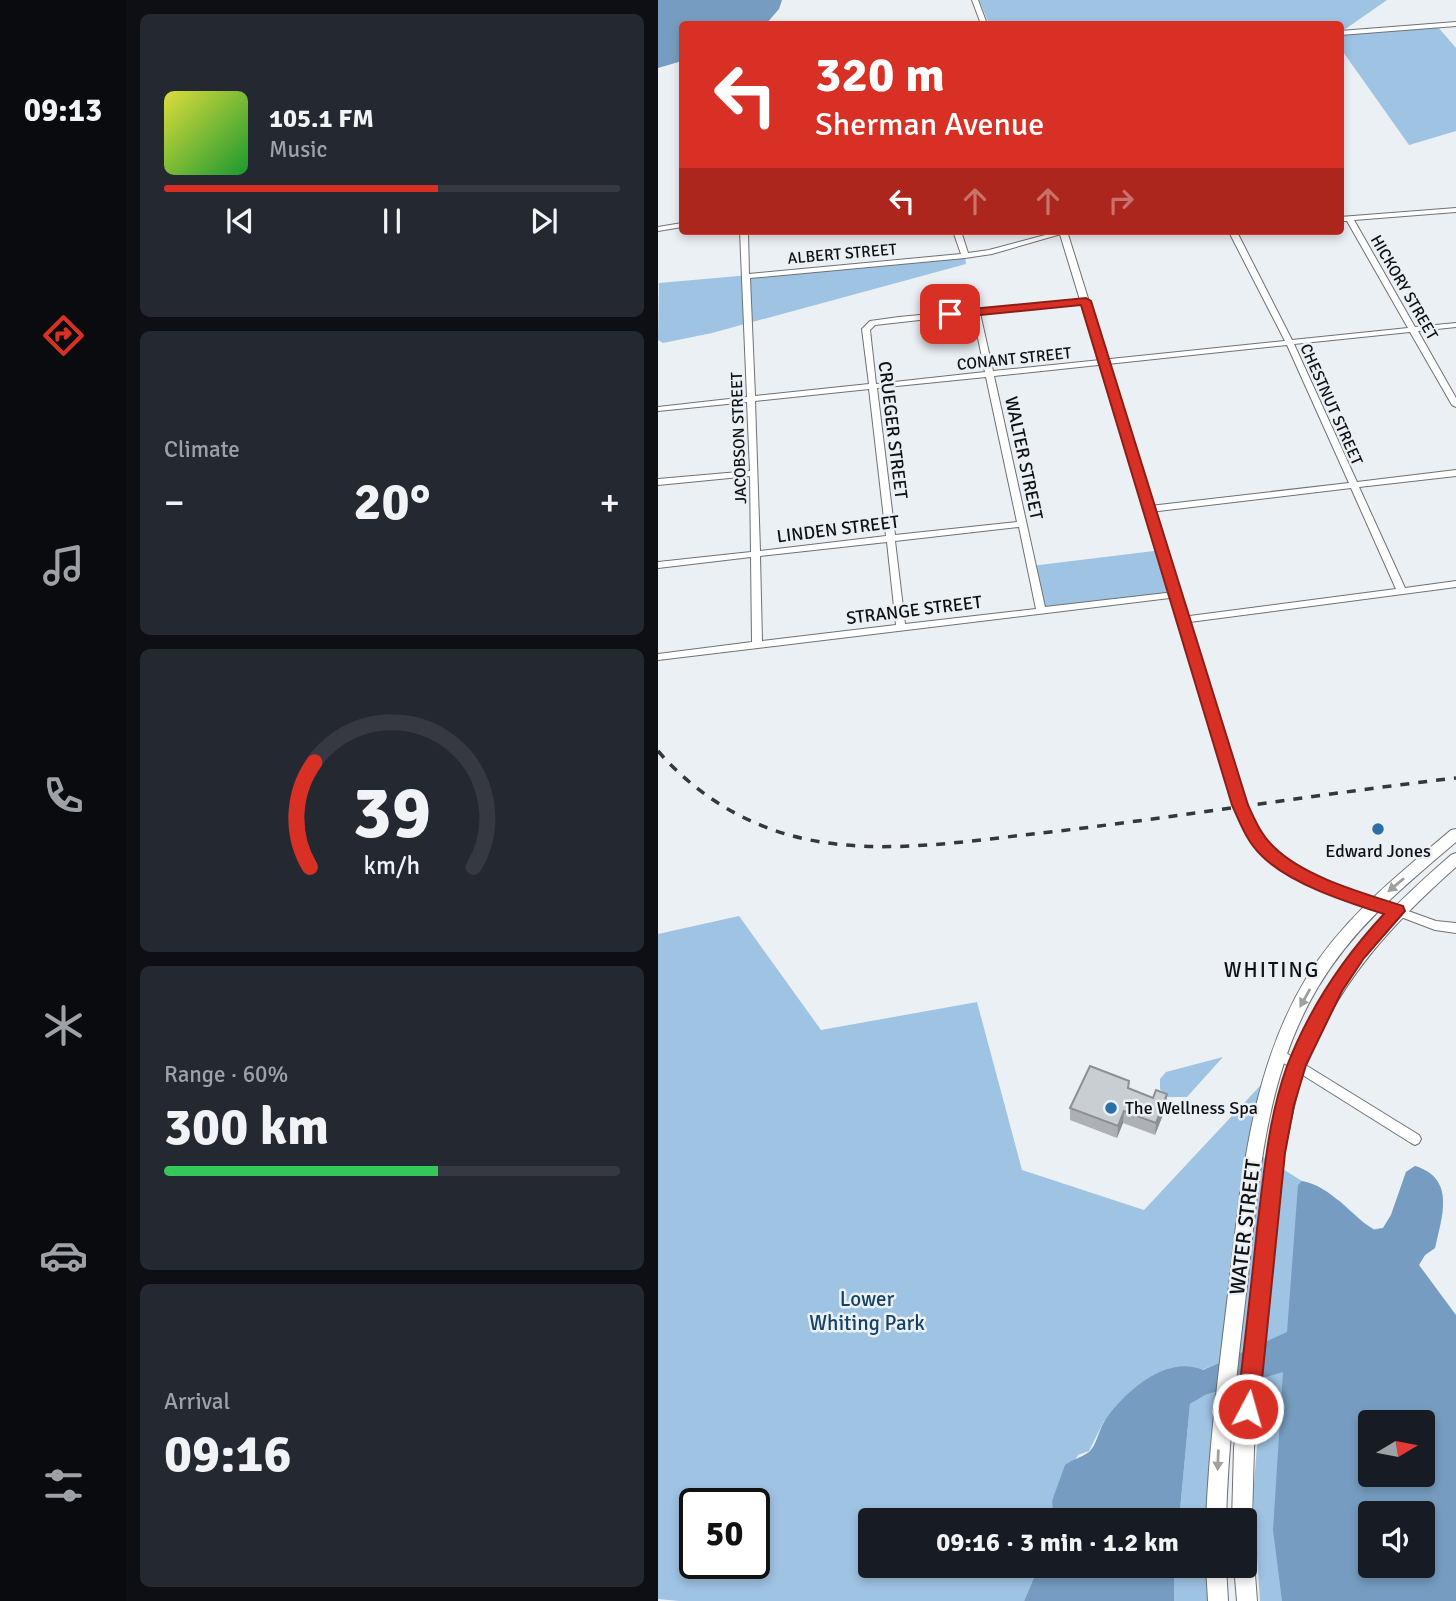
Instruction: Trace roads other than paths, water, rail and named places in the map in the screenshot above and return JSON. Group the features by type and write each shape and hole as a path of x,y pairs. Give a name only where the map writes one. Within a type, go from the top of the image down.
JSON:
{"main road":[{"name":"WATER STREET","path":"1217,1508 1224,1399 1253,1151 1278,1053 1316,977 1339,943 1374,904 1456,834"},
{"name":"WATER STREET","path":"1242,1508 1244,1448 1276,1153 1285,1105 1297,1065 1335,986 1358,953 1397,911 1456,859"},
{"path":"1217,1578 1218,1601"},
{"path":"1245,1578 1247,1601"}],"street":[{"path":"975,0 983,21"},
{"path":"1344,33 1456,24"},
{"path":"1345,219 1456,210"},
{"name":"HICKORY STREET","path":"1345,219 1456,405"},
{"path":"658,229 679,226"},
{"name":"JACOBSON STREET","path":"744,235 754,473 757,645"},
{"path":"958,235 965,256"},
{"name":"ALBERT STREET","path":"747,276 965,256 1052,235"},
{"path":"1064,235 1240,805 1258,841 1279,861 1295,871 1374,904 1434,925 1456,928"},
{"name":"CHESTNUT STREET","path":"1235,235 1289,342 1402,591"},
{"path":"976,313 1086,301"},
{"name":"CRUEGER STREET","path":"901,628 866,329 873,323 976,313"},
{"name":"WALTER STREET","path":"976,313 1041,610"},
{"name":"CONANT STREET","path":"658,409 1456,325"},
{"path":"658,482 754,473"},
{"path":"1150,509 1456,473"},
{"name":"LINDEN STREET","path":"658,565 1022,524"},
{"path":"1182,620 1456,584"},
{"name":"STRANGE STREET","path":"658,657 1174,595"},
{"path":"1278,1053 1415,1139"}],"railway":[{"path":"658,751 690,783 746,819 788,835 810,840 867,846 955,843 1042,833 1456,778"}],"place":[{"name":"Edward Jones","path":"1378,829"},
{"name":"The Wellness Spa","path":"1111,1108"}],"district":[{"name":"WHITING","path":"1272,970"}],"park label":[{"name":"Lower Whiting Park","path":"867,1311"}]}
